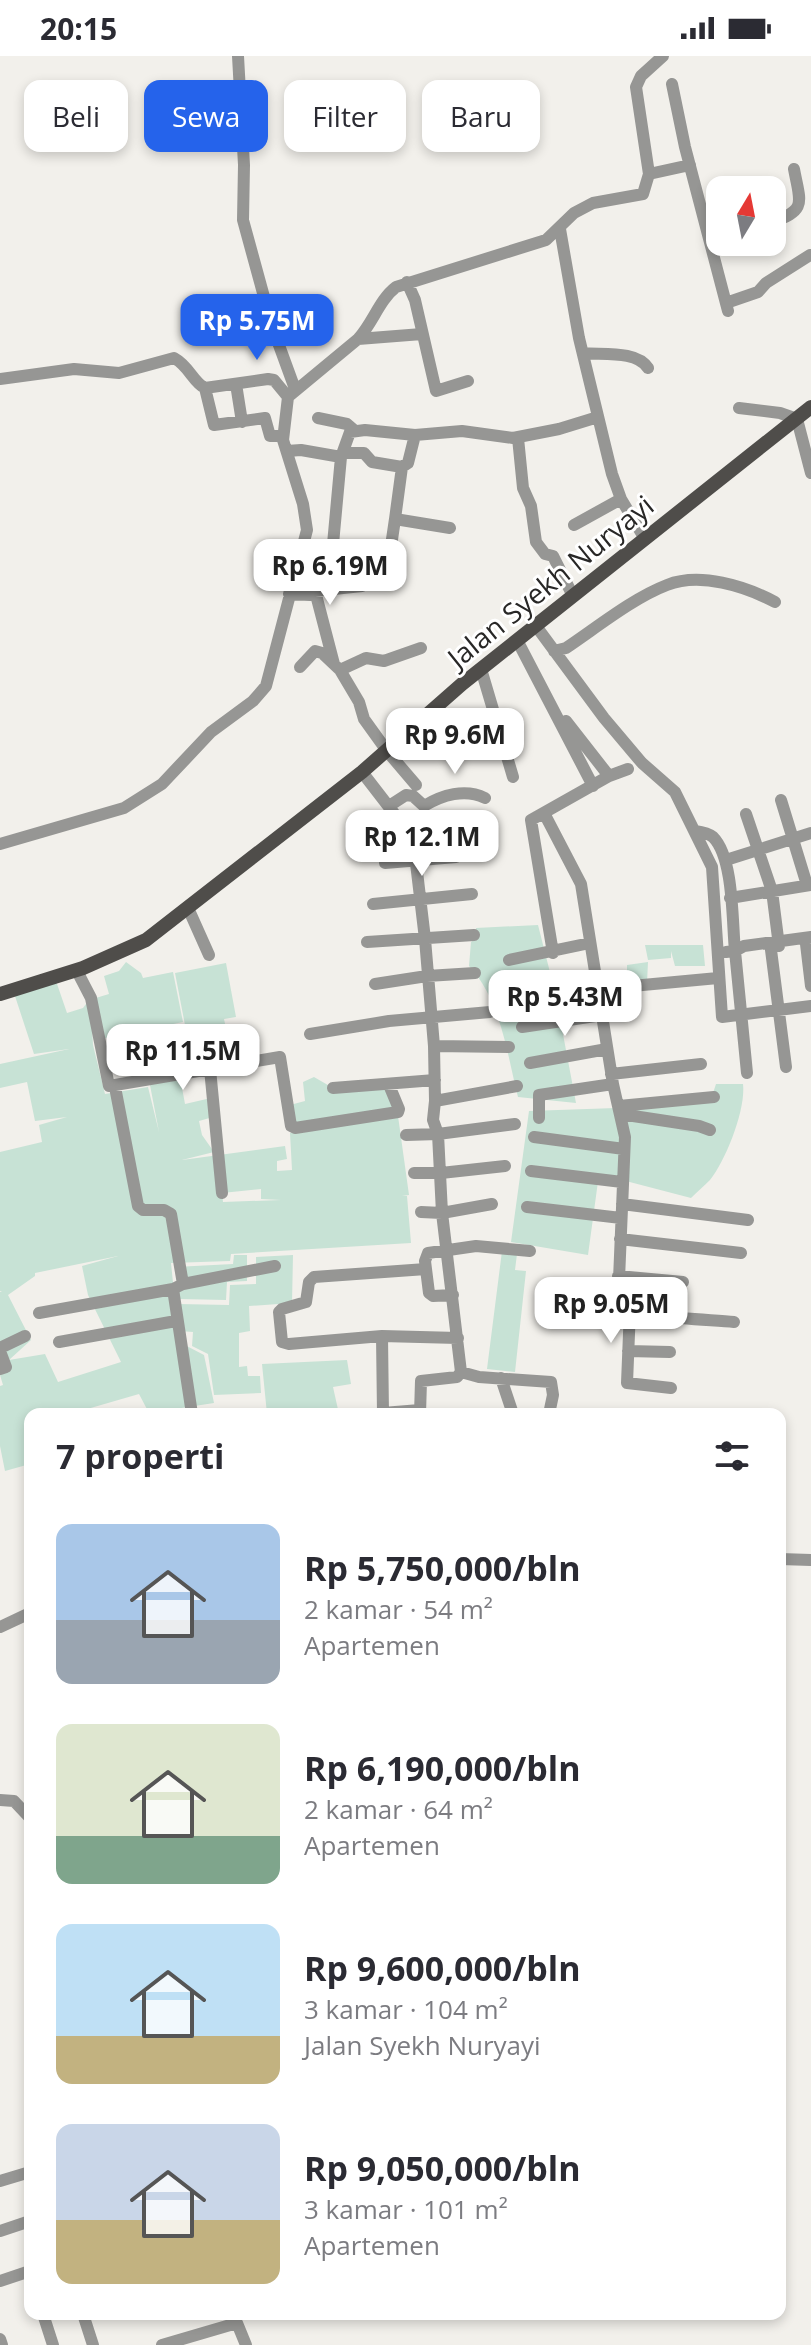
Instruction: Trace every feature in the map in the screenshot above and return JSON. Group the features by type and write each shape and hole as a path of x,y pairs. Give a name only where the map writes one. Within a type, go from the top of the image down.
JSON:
{"main road":[{"name":"Jalan Syekh Nuryayi","path":"0,994 77,971 119,955 146,940 362,772 481,669 811,407"}],"street":[{"path":"0,844 124,808 162,784 211,732 253,701 266,686 293,594 307,530 303,504 283,436 292,393 244,226 238,56"},
{"path":"292,393 358,339 390,292 407,282 561,235 574,213 593,203 643,194 649,174 636,87 641,76 660,58 671,56"},
{"path":"672,84 690,165 706,212"},
{"path":"649,174 690,165"},
{"path":"786,218 792,216 800,202 794,169"},
{"path":"561,235 583,353 612,474 621,499 645,539"},
{"path":"718,256 727,307 758,292 766,283 810,255"},
{"path":"407,282 415,300 436,391 468,381"},
{"path":"358,339 422,334"},
{"path":"583,353 634,357 643,360 648,368"},
{"path":"0,379 74,369 119,373 174,358 190,370 197,383 205,388 272,379 292,393"},
{"path":"236,384 242,422"},
{"path":"205,388 213,425 265,418 270,436 283,436"},
{"path":"739,408 780,413 797,419 811,473"},
{"path":"318,418 347,424 354,430 415,435 462,431 518,438 598,417"},
{"path":"293,594 310,595 328,568 342,455 346,435 354,430"},
{"path":"287,451 342,455 364,453 372,462 402,467 408,463 415,435"},
{"path":"518,438 523,488 531,506 536,542 545,554 553,556 573,596"},
{"path":"382,581 386,578 402,467"},
{"path":"574,525 621,499"},
{"path":"395,519 450,528"},
{"path":"554,651 566,648 668,584 702,580 726,583 775,602"},
{"path":"315,591 362,586"},
{"path":"315,591 337,667 359,702 364,719 416,785"},
{"path":"536,626 642,763 675,792 695,831 712,867 722,1017 811,1006"},
{"path":"517,640 593,786"},
{"path":"337,667 368,658 384,661 421,648"},
{"path":"300,667 315,651 337,667"},
{"path":"481,669 513,777"},
{"path":"546,697 609,776"},
{"path":"553,953 531,820 609,776 628,769"},
{"path":"362,772 412,834 425,939 434,1046 433,1120 438,1134 442,1213 461,1372 457,1377 421,1381 420,1408"},
{"path":"389,806 406,795 426,804 464,793 475,793 485,798"},
{"path":"730,898 810,885 781,800"},
{"path":"544,813 581,884 612,1079 620,1110 624,1149 618,1303 630,1309 673,1317 734,1322"},
{"path":"746,814 772,891 777,1010 786,1067"},
{"path":"695,831 714,838 726,860 747,1073"},
{"path":"726,860 811,833"},
{"path":"385,863 456,857"},
{"path":"373,904 472,894"},
{"path":"188,908 209,955"},
{"path":"367,942 474,935"},
{"path":"717,953 744,946 809,942 811,986"},
{"path":"509,960 590,943"},
{"path":"77,971 91,998 109,1086 280,1057 291,1126 295,1128 398,1112 389,1085"},
{"path":"375,984 475,973"},
{"path":"632,986 718,978"},
{"path":"518,996 596,980"},
{"path":"310,1034 490,1012"},
{"path":"522,1027 602,1015"},
{"path":"434,1046 509,1047"},
{"path":"530,1063 607,1049"},
{"path":"539,1118 539,1095 701,1064"},
{"path":"210,1069 222,1193"},
{"path":"333,1088 435,1080"},
{"path":"435,1101 517,1086"},
{"path":"115,1087 138,1206 143,1210 164,1210 171,1214 178,1287 176,1321 191,1408"},
{"path":"620,1110 714,1097"},
{"path":"620,1110 704,1128 697,1098"},
{"path":"406,1135 515,1124"},
{"path":"534,1137 624,1149"},
{"path":"414,1173 505,1166"},
{"path":"531,1171 622,1182"},
{"path":"421,1212 442,1213 492,1204"},
{"path":"622,1204 748,1220"},
{"path":"527,1207 621,1218"},
{"path":"620,1239 741,1253"},
{"path":"453,1295 430,1295 426,1269 428,1253 489,1246 530,1251"},
{"path":"39,1313 275,1266"},
{"path":"426,1269 314,1277 309,1282 306,1302 279,1312 280,1336 284,1344 382,1336 458,1338"},
{"path":"618,1276 683,1282"},
{"path":"630,1309 627,1383 671,1388"},
{"path":"59,1342 176,1321"},
{"path":"0,1369 6,1367 0,1349 25,1336"},
{"path":"382,1336 383,1408"},
{"path":"628,1351 670,1352"},
{"path":"461,1372 479,1377 551,1382 550,1408"},
{"path":"501,1378 511,1408"},
{"path":"786,1559 811,1560"},
{"path":"0,1627 24,1616"},
{"path":"0,1800 14,1801 24,1812"},
{"path":"0,2181 24,2174"},
{"path":"0,2231 24,2223"},
{"path":"0,2281 24,2274"},
{"path":"45,2320 53,2345"},
{"path":"85,2320 93,2345"},
{"path":"162,2345 196,2340 232,2320"},
{"path":"237,2320 246,2345"},
{"path":"0,2339 2,2345"}],"green space":[{"path":"538,925 555,992 576,1103 518,1097 496,1011 469,966 471,942 477,938 476,928"},
{"path":"645,945 703,945 705,966 675,966 671,951 671,958 648,960"},
{"path":"126,962 143,978 173,972 183,1022 96,1040 92,1029 105,1094 148,1087 159,1132 140,1033 185,1025 175,973 226,963 236,1017 224,1019 227,1033 208,1037 210,1069 180,1077 185,1104 211,1098 213,1117 199,1121 202,1135 214,1152 182,1160 285,1146 287,1159 277,1161 277,1171 292,1170 290,1133 398,1116 409,1195 402,1196 407,1196 411,1243 231,1254 230,1261 171,1263 179,1342 204,1355 214,1403 182,1408 146,1408 139,1394 91,1408 24,1408 24,1466 5,1471 0,1446 0,1386 3,1385 0,1375 0,1152 42,1142 39,1125 67,1117 35,1121 27,1082 0,1088 0,1064 69,1049 34,1054 14,993 56,981 67,1013 83,1008 89,1000 109,994 104,976 119,971","holes":["261,1189 261,1199 281,1200 223,1202 222,1193","118,1256 82,1266 88,1295 121,1362 58,1382 45,1354 9,1360 31,1340 8,1295 35,1273"]},
{"path":"648,962 647,983 627,986 627,965"},
{"path":"314,1077 333,1088 387,1087 397,1110 293,1126 290,1105 305,1101 303,1082"},
{"path":"716,1084 743,1084 741,1107 734,1134 722,1160 710,1180 691,1198 599,1174 588,1255 511,1242 529,1111 645,1107 713,1093"},
{"path":"502,1251 517,1254 515,1270 526,1271 515,1372 487,1369"},
{"path":"234,1255 247,1255 247,1281 227,1282 226,1300 179,1299 175,1267 233,1264"},
{"path":"293,1255 292,1303 249,1306 250,1331 239,1333 239,1367 247,1366 248,1376 260,1376 261,1393 214,1395 208,1354 192,1346 193,1332 179,1331 178,1304 229,1305 230,1285 256,1284 256,1257"},
{"path":"347,1360 351,1384 333,1387 338,1408 266,1408 262,1364"}]}
